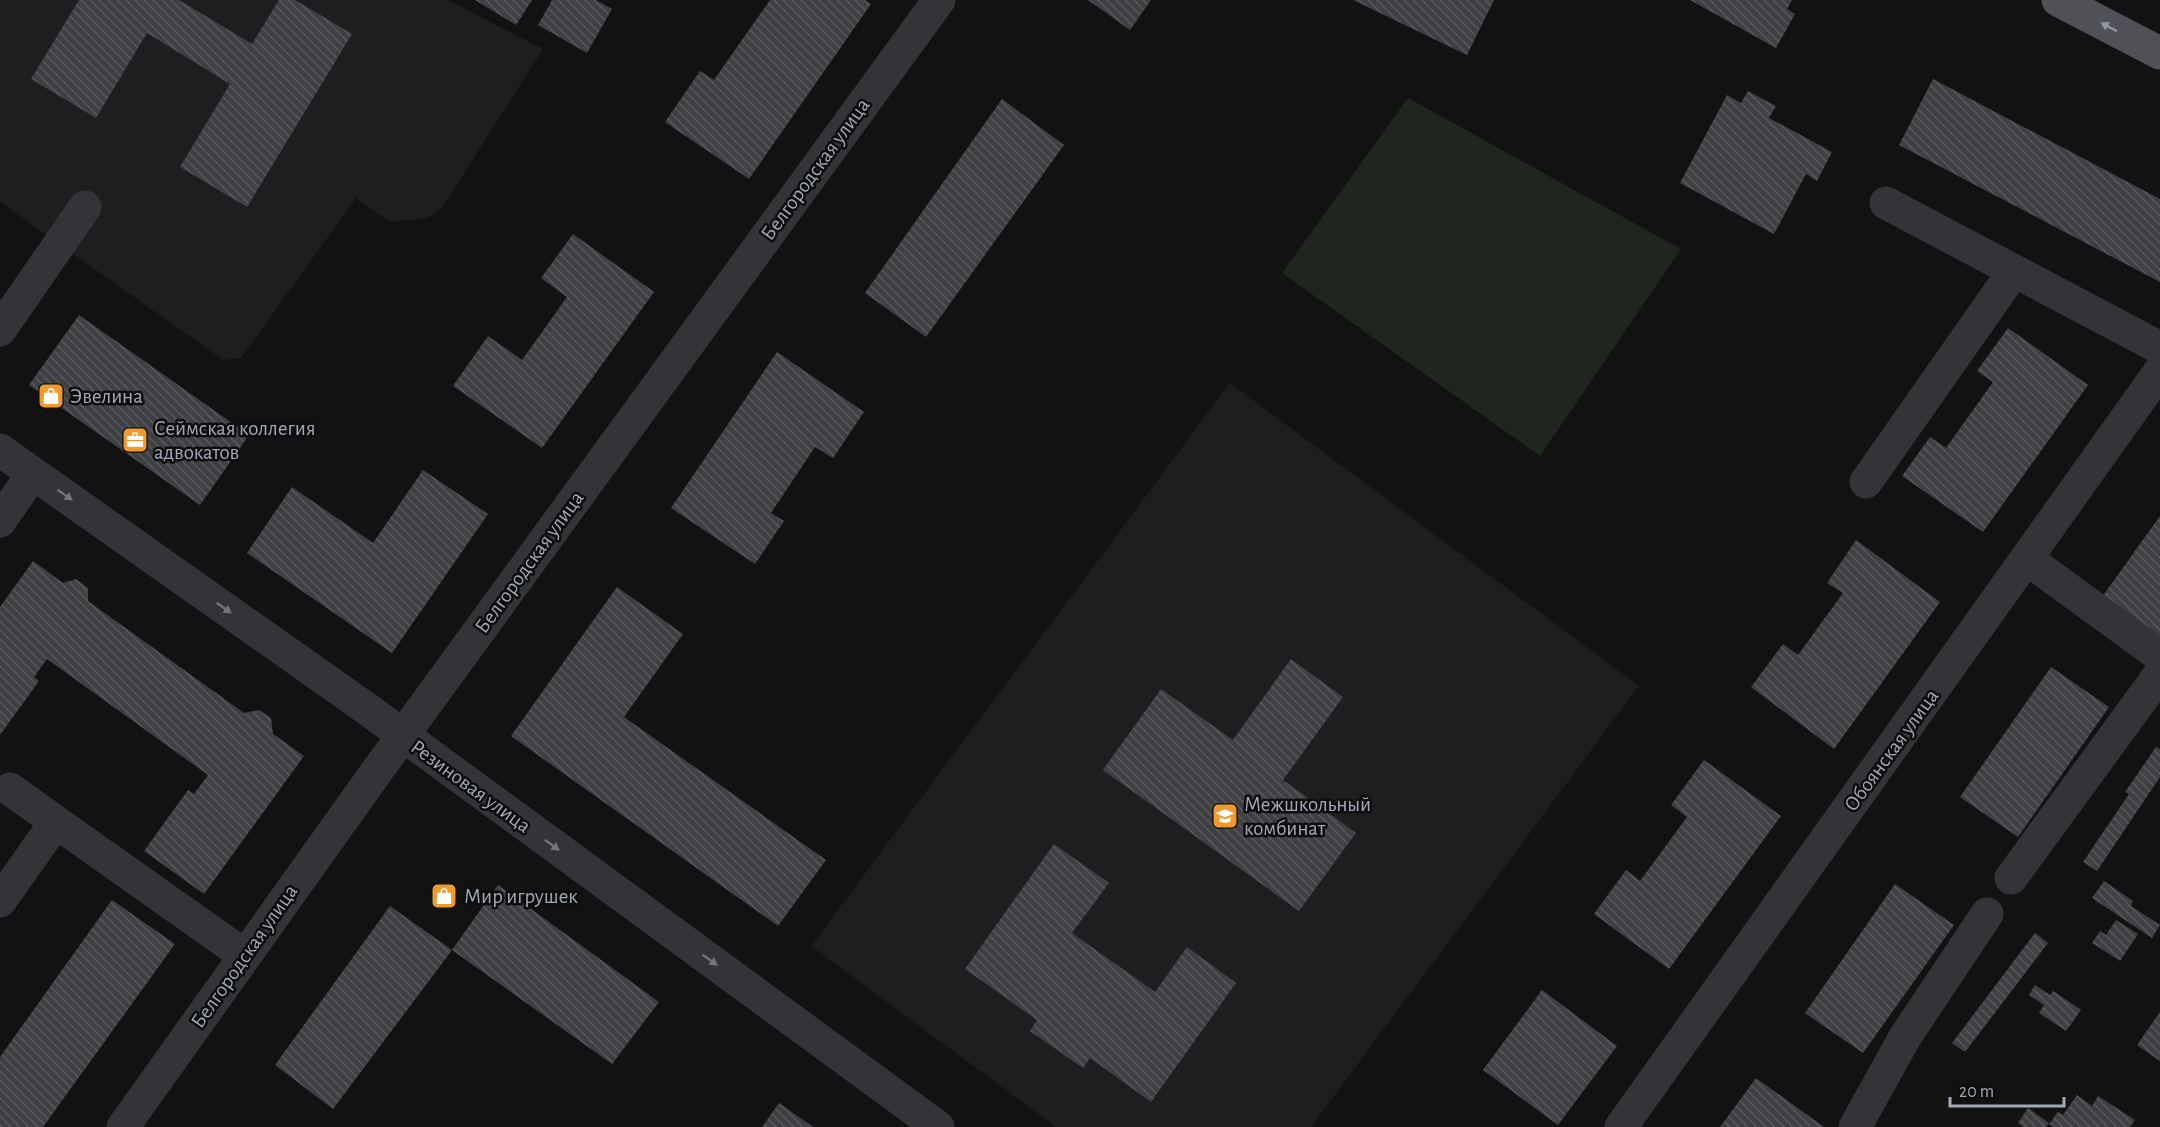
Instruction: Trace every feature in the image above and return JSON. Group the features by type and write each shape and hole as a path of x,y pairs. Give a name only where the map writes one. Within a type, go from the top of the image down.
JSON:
{"main road":[{"path":"2058,0 2160,53"}],"street":[{"name":"Белгородская улица","path":"123,1127 244,955 939,0"},
{"path":"1886,203 2160,348"},
{"path":"0,330 85,207"},
{"path":"1866,482 2014,271"},
{"name":"Обоянская улица","path":"1621,1127 2028,560 2160,371"},
{"name":"Резиновая улица","path":"0,450 403,736 938,1127"},
{"path":"0,521 33,473"},
{"path":"2028,560 2160,656"},
{"path":"2011,878 2160,674"},
{"path":"10,789 244,955"},
{"path":"0,901 56,822"},
{"path":"1855,1127 1905,1037 1987,914"}],"shaded area":[{"path":"0,0 448,0 543,49 442,208 427,218 390,222 356,198 241,358 223,360 0,202"},
{"path":"1408,98 1681,249 1540,456 1282,273"},
{"name":"Межшкольный комбинат","path":"1230,383 1639,686 1311,1127 1056,1127 811,946"}],"building":[{"path":"79,0 179,0 252,44 279,0 295,0 352,34 247,207 180,167 230,84 147,33 96,118 31,79"},
{"path":"475,0 532,0 516,25"},
{"path":"552,0 596,0 612,9 587,53 538,25"},
{"path":"770,0 865,0 871,4 749,179 665,122 700,71 714,80"},
{"path":"1088,0 1151,0 1130,30"},
{"path":"1353,0 1494,0 1467,55"},
{"path":"1690,0 1792,0 1787,9 1795,14 1776,48"},
{"path":"1933,79 2160,199 2160,282 1899,145"},
{"path":"1748,91 1776,106 1769,118 1832,152 1817,181 1806,174 1774,234 1680,183 1727,95 1741,103"},
{"path":"1002,99 1064,145 926,337 865,293"},
{"path":"573,234 654,292 542,448 453,386 488,336 522,360 567,297 541,278"},
{"path":"79,315 249,435 200,505 29,385"},
{"path":"2008,328 2088,385 1983,532 1902,476 1930,437 1946,448 1993,382 1977,371"},
{"path":"777,352 864,412 833,458 815,447 771,513 784,521 755,564 671,508"},
{"path":"423,470 488,514 392,653 247,553 292,487 373,543"},
{"path":"2160,516 2160,638 2102,597"},
{"path":"1856,540 1940,602 1834,749 1751,687 1783,644 1798,655 1843,593 1827,583"},
{"path":"33,561 63,583 76,579 88,588 88,601 244,713 259,710 271,718 273,734 304,756 204,894 144,851 188,790 194,794 208,775 47,659 34,677 39,681 0,735 0,607"},
{"path":"617,587 683,634 624,717 826,860 778,926 511,736"},
{"path":"1291,659 1343,697 1283,780 1356,833 1299,911 1103,770 1161,689 1233,740"},
{"path":"2051,667 2109,707 2018,837 1960,797"},
{"path":"2156,747 2160,749 2160,777 2097,871 2083,862 2129,794 2125,792"},
{"path":"1704,760 1781,816 1669,969 1594,914 1626,870 1640,881 1687,817 1671,805"},
{"path":"1054,844 1109,883 1072,933 1155,992 1187,947 1236,983 1151,1102 1090,1058 1083,1068 1030,1031 1037,1020 965,969"},
{"path":"2104,881 2133,901 2131,906 2160,925 2152,938 2092,898"},
{"path":"1895,884 1954,925 1863,1053 1805,1013"},
{"path":"498,885 659,1002 612,1064 452,950"},
{"path":"112,900 175,944 43,1127 0,1127 0,1057"},
{"path":"390,906 452,950 333,1109 275,1065"},
{"path":"2116,920 2138,934 2120,961 2092,943 2100,931 2106,935"},
{"path":"2035,933 2048,943 1965,1052 1952,1043"},
{"path":"2035,985 2050,995 2053,991 2081,1010 2066,1031 2039,1013 2044,1005 2029,995"},
{"path":"1542,990 1617,1046 1558,1125 1483,1070"},
{"path":"2160,1012 2160,1061 2137,1045"},
{"path":"1756,1078 1824,1127 1720,1127"},
{"path":"2077,1095 2092,1106 2098,1096 2135,1120 2130,1127 2054,1127 2049,1124 2058,1112 2063,1115"},
{"path":"779,1103 813,1127 762,1127"},
{"path":"2028,1108 2049,1123 2046,1127 2024,1127 2018,1123"}],"place":[{"name":"Эвелина","path":"51,396"},
{"name":"Сеймская коллегия адвокатов","path":"135,440"},
{"name":"Межшкольный комбинат","path":"1225,816"},
{"name":"Мир игрушек","path":"444,896"}]}
